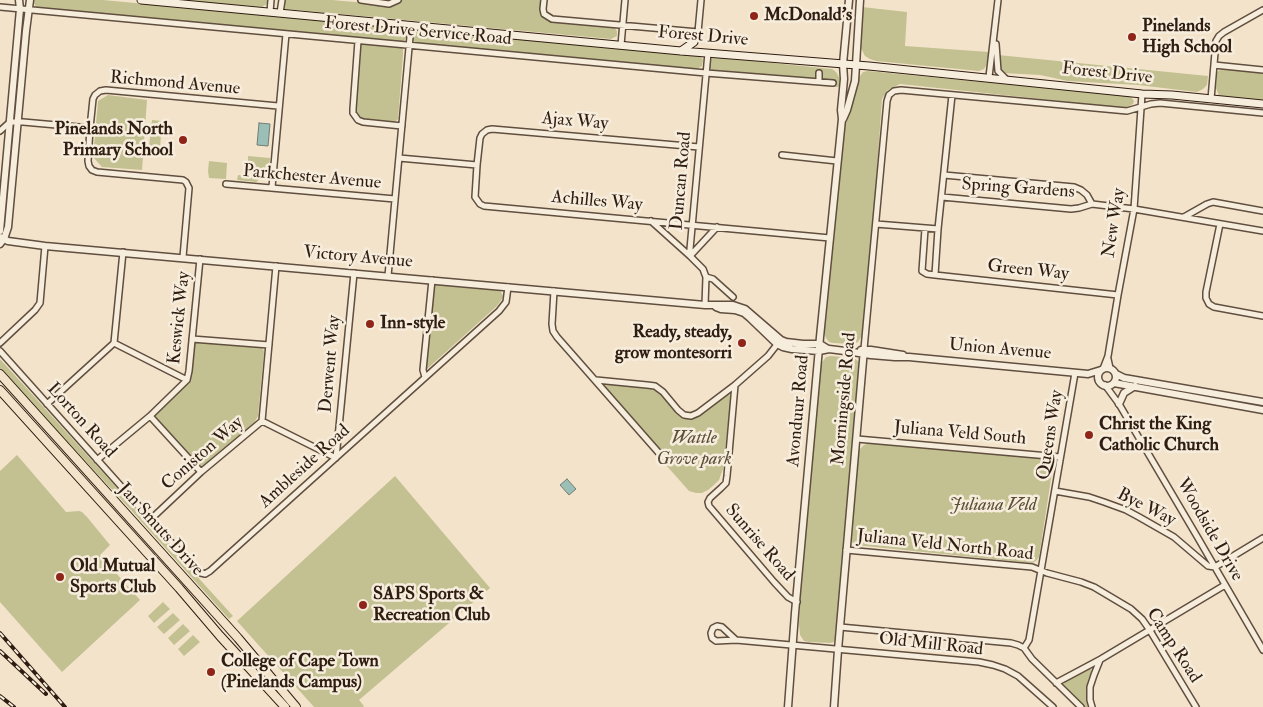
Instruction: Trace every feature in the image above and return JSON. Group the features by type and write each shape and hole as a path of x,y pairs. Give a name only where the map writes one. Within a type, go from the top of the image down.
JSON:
{"main road":[{"name":"Forest Drive","path":"141,0 681,51 989,77 1142,94 1263,104"},
{"path":"681,51 693,44 698,32"},
{"name":"Jan Smuts Drive","path":"0,374 238,638 296,707"},
{"name":"Jan Smuts Drive","path":"0,390 285,707"}],"street":[{"path":"16,242 10,236 8,227 19,0"},
{"path":"0,232 30,0"},
{"path":"270,12 271,0"},
{"path":"280,13 282,0"},
{"name":"Forest Drive Service Road","path":"361,0 389,4 398,1"},
{"path":"544,0 544,14 552,19 698,32 702,0"},
{"path":"621,45 625,0"},
{"name":"Avonduur Road","path":"788,707 796,602 842,119 843,64 849,0"},
{"name":"Avonduur Road","path":"842,119 847,110 855,81 860,0"},
{"path":"989,77 998,0"},
{"name":"Forest Drive Service Road","path":"0,8 833,83"},
{"path":"1211,100 1216,41 1224,32 1263,10"},
{"path":"388,276 411,26"},
{"path":"272,187 286,34"},
{"path":"995,34 997,68 999,74 1006,80"},
{"path":"358,41 353,114 362,122 402,126"},
{"name":"Duncan Road","path":"708,53 690,256 703,269 706,277 713,279 733,297"},
{"path":"1214,65 1263,70"},
{"path":"819,72 819,82"},
{"name":"Richmond Avenue","path":"90,128 93,99 100,91 106,90 278,106"},
{"name":"Morningside Road","path":"834,707 846,550 887,101 889,95 894,91 901,90 952,95"},
{"name":"New Way","path":"1105,369 1134,209 1142,94"},
{"path":"924,228 922,271 935,275 952,95 1127,111 1160,103 1263,113"},
{"path":"0,131 13,122 90,128 88,161 92,170 183,180 186,182 189,188 183,257"},
{"name":"Ajax Way","path":"477,165 480,138 487,130 492,129 699,147"},
{"path":"782,155 838,161"},
{"path":"399,158 477,165"},
{"name":"Achilles Way","path":"477,165 475,198 484,206 830,238"},
{"name":"Spring Gardens","path":"944,174 1074,187 1087,195 1092,204"},
{"name":"Parkchester Avenue","path":"226,184 395,199"},
{"name":"Spring Gardens","path":"942,197 1071,209 1092,204 1134,209 1263,231"},
{"path":"1184,217 1213,202 1263,211"},
{"path":"651,221 690,256 717,227"},
{"path":"876,224 938,229"},
{"path":"1220,224 1206,298 1209,304 1214,307 1263,316"},
{"path":"1,240 8,227"},
{"name":"Victory Avenue","path":"1,240 45,246 554,292 715,306 733,305 745,308 783,347 792,349 820,348"},
{"path":"0,343 40,303 45,246"},
{"path":"47,404 114,343 122,252"},
{"name":"Keswick Way","path":"97,460 150,416 187,380 200,259"},
{"name":"Coniston Way","path":"151,519 201,472 262,421 276,266"},
{"name":"Derwent Way","path":"336,458 354,273"},
{"name":"Green Way","path":"935,275 1118,295"},
{"path":"705,305 706,277"},
{"path":"425,377 423,370 432,280"},
{"name":"Ambleside Road","path":"201,573 205,574 210,570 503,307 506,302 508,287"},
{"path":"554,292 553,331 658,452"},
{"path":"192,339 269,345"},
{"path":"596,380 655,386 663,392 678,410 684,415 691,416 698,413 735,385 768,356 779,342"},
{"name":"Keswick Way","path":"114,343 187,380"},
{"name":"Union Avenue","path":"820,348 895,357 1075,372 1088,374 1099,380"},
{"name":"Lorton Road","path":"1,352 196,570 201,573"},
{"path":"1136,384 1121,378 1113,370 1105,369 1099,374 1099,380 1102,383 1136,384 1262,406"},
{"name":"Union Avenue","path":"1088,374 1105,369"},
{"name":"Queens Way","path":"1024,648 1029,640 1075,372"},
{"path":"1110,384 1116,378 1116,374"},
{"name":"Woodside Drive","path":"1110,384 1114,398 1263,650"},
{"path":"1119,404 1124,393 1136,384"},
{"name":"Sunrise Road","path":"735,385 726,483 710,498 709,506 774,582 788,597 796,602"},
{"path":"150,416 201,472"},
{"path":"262,421 336,458"},
{"name":"Juliana Veld South","path":"857,439 1060,457"},
{"name":"Bye Way","path":"1055,491 1089,497 1139,516 1174,537 1204,564 1214,567"},
{"path":"1214,567 1263,538"},
{"name":"Juliana Veld North Road","path":"846,550 1032,567 1041,570"},
{"name":"Camp Road","path":"1041,570 1081,582 1107,593 1131,609 1150,629 1196,707"},
{"path":"1056,683 1101,659 1225,585"},
{"name":"Old Mill Road","path":"736,640 722,627 717,626 713,628 711,633 712,638 716,641 736,640 979,662 1005,669 1018,676 1052,707"},
{"path":"840,627 1011,643 1024,648 1032,659 1081,707"},
{"path":"1092,707 1090,687 1101,659"}],"green space":[{"path":"32,0 103,0 402,28 406,34 406,39 402,42 36,7"},
{"path":"179,0 267,0 267,4 262,7"},
{"path":"282,0 332,0 388,5 399,0 540,0 540,9 545,17 614,27 617,31 617,36 611,39 285,9"},
{"path":"862,7 907,12 905,46 989,52 986,66 979,71 870,59 865,56 861,48"},
{"path":"418,29 700,55 703,60 702,66 697,69 415,43 412,39 412,33"},
{"path":"359,44 399,46 403,49 398,119 394,123 358,119 354,112"},
{"path":"998,55 1208,76 1207,85 1197,92 1138,85 1068,81 1040,75 1003,73 998,65"},
{"path":"714,57 832,69 840,79 839,87 820,86 821,80 711,70 709,68 711,59"},
{"path":"1223,68 1263,73 1263,100 1219,96 1216,88 1217,72"},
{"path":"863,72 1128,96 1134,101 1133,104 1126,108 900,84 888,90 882,99 863,334 858,342 854,344 833,343 829,342 824,333 836,187 845,126 857,80"},
{"path":"108,95 147,100 142,170 102,167 93,157 98,101"},
{"path":"152,120 162,121 160,149 149,146"},
{"path":"248,156 270,158 268,173 256,182 237,180 238,175 251,176 252,166 248,165"},
{"path":"209,161 227,163 226,179 209,178"},
{"path":"439,283 500,290 503,296 497,306 427,369 425,367 433,286"},
{"path":"198,342 259,347 264,352 258,416 254,423 202,466 198,465 154,419 154,415 185,384 192,346"},
{"path":"826,357 854,358 859,362 860,367 836,636 834,642 830,643 804,641 800,635 799,624 800,589 821,364"},
{"path":"0,359 233,616 229,619 0,369"},
{"name":"Wattle Grove park","path":"608,382 653,389 662,395 673,410 687,418 728,393 731,397 723,469 719,480 702,493 689,491 627,421 629,416 605,386"},
{"name":"Juliana Veld","path":"869,443 1047,458 1053,466 1039,557 1032,563 855,545 851,537 858,454 864,445"},
{"name":"Old Mutual Sports Club","path":"17,455 66,512 79,511 87,517 110,545 100,555 140,600 62,672 0,602 0,471"},
{"name":"SAPS Sports & Recreation Club","path":"395,476 490,588 359,700 363,707 314,707 237,621"},
{"path":"163,602 170,609 154,623 148,616"},
{"path":"173,613 180,620 164,634 157,627"},
{"path":"183,624 190,631 174,645 168,638"},
{"path":"193,635 200,642 184,656 178,649"},
{"path":"1088,669 1092,670 1087,688 1088,707 1083,707 1063,685"}],"water":[{"path":"259,123 270,124 268,146 257,145"},
{"path":"567,479 576,489 569,495 560,485"}],"railway":[{"path":"0,633 65,707"},
{"path":"0,651 46,694"},
{"path":"0,696 14,707"}],"place":[{"name":"McDonald's","path":"754,16"},
{"name":"Pinelands High School","path":"1132,37"},
{"name":"Pinelands North Primary School","path":"183,140"},
{"name":"Inn-style","path":"370,324"},
{"name":"Ready, steady, grow montesorri","path":"742,343"},
{"name":"Christ the King Catholic Church","path":"1089,435"},
{"name":"Old Mutual Sports Club","path":"60,577"},
{"name":"SAPS Sports & Recreation Club","path":"363,605"},
{"name":"College of Cape Town (Pinelands Campus)","path":"211,672"}]}
